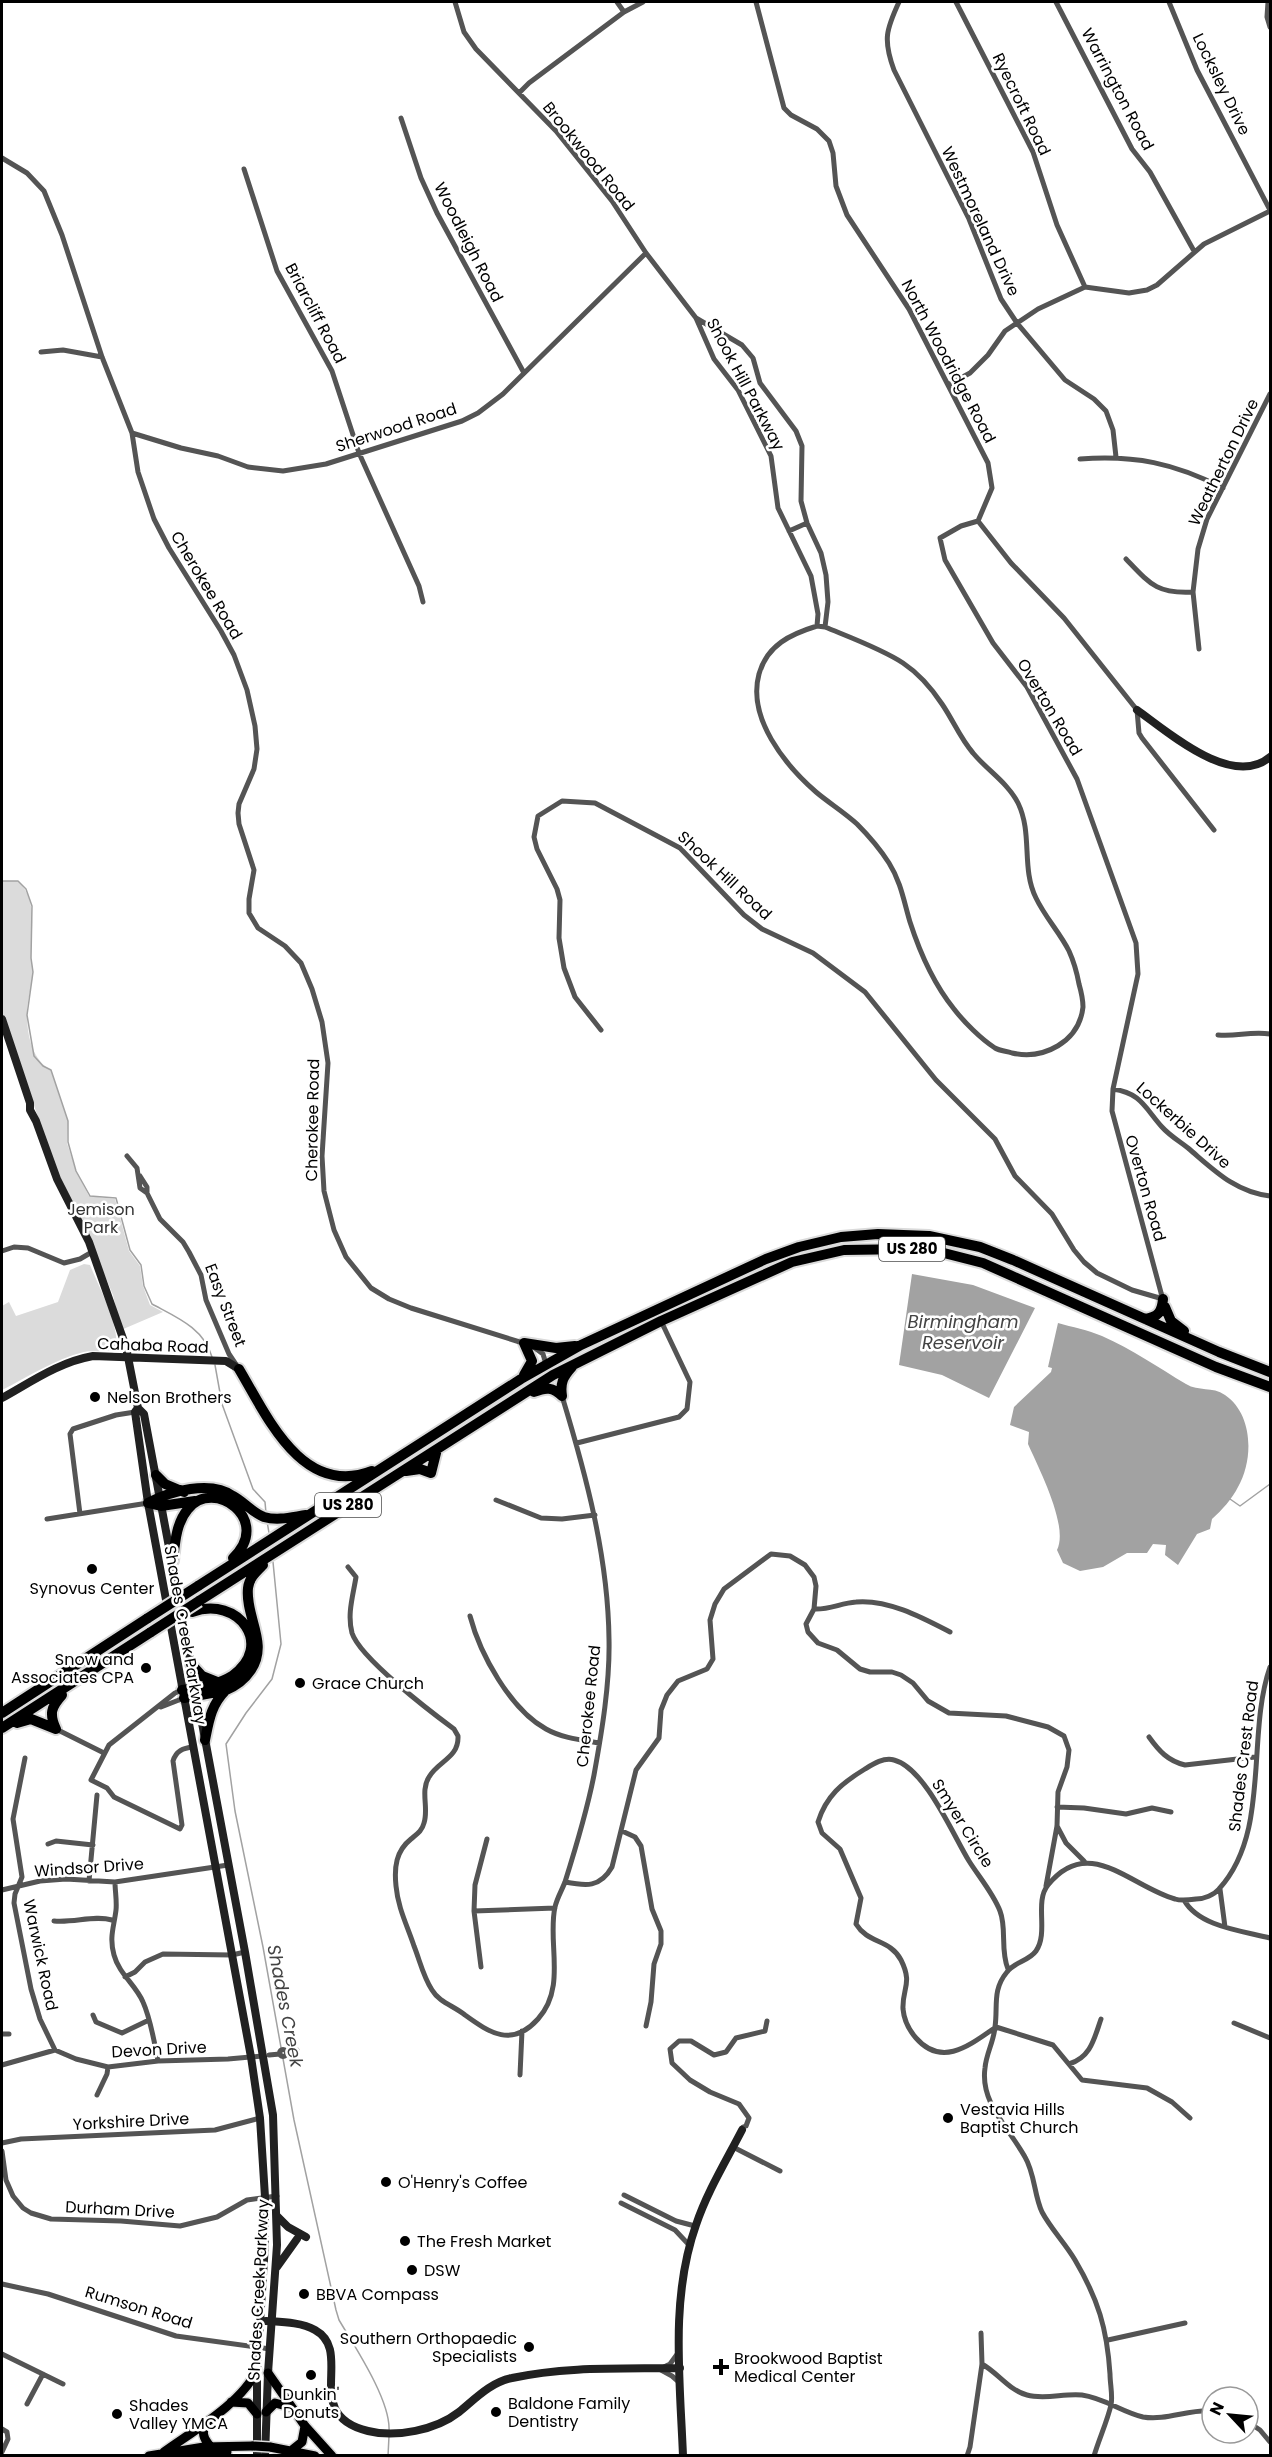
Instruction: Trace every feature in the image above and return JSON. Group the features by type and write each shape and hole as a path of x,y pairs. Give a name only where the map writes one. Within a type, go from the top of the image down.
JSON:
{"highway":[{"name":"US 280","path":"2,1713 521,1379 581,1345 766,1259 799,1247 841,1238 878,1234 929,1236 980,1247 1140,1321"},
{"name":"US 280","path":"152,1635 284,1546 509,1403 575,1364 661,1321 792,1262 844,1250 911,1249 940,1252 983,1263 1216,1367 1270,1387"},
{"path":"983,1263 1040,1282 1140,1321 1155,1333 1164,1327 1270,1372"},
{"path":"1140,1321 1156,1316 1161,1312 1164,1303"},
{"path":"1164,1303 1171,1321 1179,1328 1220,1348 1242,1362"},
{"path":"524,1343 556,1348 581,1345"},
{"path":"521,1379 532,1361 524,1343"},
{"path":"562,1396 562,1379 575,1364"},
{"path":"455,1437 540,1377 546,1370 546,1365"},
{"path":"1216,1367 1240,1382 1270,1393"},
{"path":"239,1369 278,1434 295,1454 309,1465 323,1472 347,1477 386,1466"},
{"path":"509,1403 547,1388 556,1390 562,1396"},
{"path":"402,1471 420,1469 431,1473 437,1449"},
{"path":"156,1475 165,1484 184,1492"},
{"path":"161,1501 184,1492 207,1488 222,1490 262,1516 277,1520 309,1515"},
{"path":"148,1503 215,1498 230,1503 238,1509 246,1523 246,1539 243,1548 215,1575"},
{"path":"173,1561 176,1536 182,1519 189,1507 200,1500"},
{"path":"183,1694 222,1686 247,1677 258,1653 253,1635 248,1589 252,1576 284,1546"},
{"path":"4,1727 92,1671 109,1666 152,1635 192,1612 217,1608 235,1614 253,1635"},
{"path":"191,1664 202,1676 222,1686"},
{"path":"56,1729 51,1708 76,1681"},
{"path":"205,1740 212,1709 222,1686"},
{"path":"4,1727 31,1719 56,1729"}],"main road":[{"path":"1137,710 1202,755 1224,764 1255,765 1270,757"},
{"name":"Shades Creek Parkway","path":"2,1019 30,1103 30,1110 57,1179 89,1242 118,1325 132,1376 148,1503 251,2057 260,2118 265,2198 257,2370 262,2413 262,2452"},
{"path":"107,1355 125,1365 132,1376"},
{"name":"Cahaba Road","path":"2,1398 48,1371 82,1358 107,1355 226,1361 239,1369"},
{"name":"Shades Creek Parkway","path":"136,1410 144,1414 228,1865 268,2055 277,2216 270,2349 262,2413"},
{"path":"683,2456 680,2299 695,2226 743,2129"},
{"path":"277,2216 288,2227 306,2237"},
{"path":"276,2268 297,2239"},
{"path":"273,2304 277,2315 287,2323"},
{"path":"261,2320 315,2329 326,2339 330,2349 332,2405 339,2417 351,2426 369,2432 389,2433 422,2429 443,2422 457,2414 485,2390 508,2378 542,2372 680,2368"},
{"path":"270,2338 276,2329 287,2323"},
{"path":"164,2452 244,2391 257,2370"},
{"path":"268,2373 305,2426 332,2456"},
{"path":"231,2402 248,2403 262,2413 275,2403 291,2407"},
{"path":"205,2423 202,2432 208,2452"},
{"path":"290,2453 302,2442 305,2426"},
{"path":"194,2456 208,2452 230,2451 315,2456"},
{"path":"149,2456 164,2452 262,2452"}],"street":[{"name":"Brookwood Road","path":"455,2 464,32 476,49 556,131 683,300"},
{"path":"617,2 624,12"},
{"path":"519,93 529,83 624,12 643,2"},
{"name":"North Woodridge Road","path":"756,2 784,108 791,115 817,129 829,141 834,153 836,186 847,215 909,309 981,449 992,475 990,495 978,521"},
{"name":"Westmoreland Drive","path":"899,2 887,26 886,37 890,61 969,219 1001,299 1017,323 1065,380 1094,399 1106,411 1113,430 1116,457"},
{"name":"Ryecroft Road","path":"956,2 1033,152 1057,225 1085,287"},
{"name":"Warrington Road","path":"1056,2 1127,141 1150,172 1194,251"},
{"name":"Locksley Drive","path":"1169,2 1197,70 1270,210"},
{"path":"1268,2 1270,27"},
{"name":"Woodleigh Road","path":"400,118 421,178 437,213 524,374"},
{"name":"Cherokee Road","path":"2,158 27,173 44,191 62,235 102,357 132,433 138,472 154,519 169,549 221,631 234,656 247,690 257,748 254,770 239,804 238,813 239,824 254,870 249,913 258,928 285,946 301,963 322,1022 328,1064 322,1156 324,1191 334,1230 346,1257 370,1288 389,1299 524,1343 538,1349 543,1354 546,1365"},
{"name":"Briarcliff Road","path":"244,169 277,271 324,353 359,453 419,586 423,602"},
{"path":"948,385 970,373 988,355 1005,331 1038,309 1085,287 1130,293 1147,290 1167,276 1194,251 1270,210"},
{"name":"Sherwood Road","path":"132,433 181,448 218,456 248,467 283,471 304,468 359,453 462,421 478,414 524,374 646,253"},
{"name":"Shook Hill Parkway","path":"683,300 696,318 714,359 738,390 771,456 778,508 811,576 818,626"},
{"name":"Shook Hill Parkway","path":"696,318 742,345 753,358 760,383 796,432 802,446 801,501 807,523 821,553 826,575 828,602 825,627"},
{"path":"41,352 63,350 102,357"},
{"name":"Weatherton Drive","path":"1199,650 1193,592 1198,549 1207,519 1270,394"},
{"path":"1080,459 1116,457 1168,465 1223,488"},
{"path":"978,521 1011,562 1064,618 1137,710 1139,733 1142,738 1214,830"},
{"name":"Overton Road","path":"978,521 961,526 940,538 945,560 993,643 1027,687 1077,778 1136,943 1138,974 1113,1089 1113,1118 1164,1303 1166,1317 1164,1327"},
{"path":"789,531 807,523"},
{"path":"1126,560 1151,586 1176,593 1193,592"},
{"path":"818,626 825,627 903,663 922,680 942,704 966,745 982,764 1007,787 1017,802 1027,833 1027,865 1030,885 1037,901 1069,952 1083,1004 1080,1022 1072,1035 1059,1047 1040,1054 1022,1055 996,1049 955,1010 930,974 902,889 879,847 855,822 798,774 784,758 766,726 757,699 757,682 761,666 783,639 818,626"},
{"name":"Shook Hill Road","path":"601,1030 570,987 559,938 560,900 537,849 534,837 534,826 538,816 562,801 595,803 668,840 689,855 744,915 762,929 813,953 865,992 936,1080 996,1139 1016,1176 1052,1214 1084,1262 1097,1273 1164,1303"},
{"path":"1218,1035 1231,1037 1245,1032 1270,1034"},
{"name":"Lockerbie Drive","path":"1113,1089 1128,1091 1137,1097 1164,1130 1220,1177 1243,1190 1270,1196"},
{"name":"Easy Street","path":"127,1156 137,1168 140,1188 147,1193 160,1219 183,1242 189,1252 201,1275 210,1311 229,1354 239,1369"},
{"path":"2,1251 14,1247 28,1248 64,1263 80,1259 92,1252"},
{"path":"577,1443 679,1418 687,1409 690,1382 661,1321"},
{"name":"Cherokee Road","path":"522,2031 540,2016 550,1999 555,1977 555,1908 585,1813 599,1743 609,1640 606,1587 595,1515 577,1443 562,1396"},
{"path":"80,1514 70,1434 73,1429 136,1410"},
{"path":"496,1500 541,1518 562,1519 595,1515"},
{"path":"47,1519 148,1503"},
{"path":"565,1881 582,1886 598,1884 606,1877 612,1867 636,1770 659,1738 661,1710 667,1695 678,1681 707,1669 713,1659 710,1620 715,1604 724,1589 764,1557 780,1553 806,1565 814,1577 814,1610 806,1624 808,1632 818,1643 837,1650 860,1669 901,1675 913,1683 928,1701 949,1713 1006,1716 1048,1727 1064,1736 1069,1750 1067,1767 1058,1792 1057,1826 1041,1916 1041,1939 1037,1950 1008,1969 998,1985 995,1999 996,2027 985,2067 984,2084 991,2106 1026,2158 1032,2172 1040,2209 1090,2287 1108,2340 1112,2403 1094,2456"},
{"path":"348,1567 356,1577 350,1608 352,1635 365,1652 410,1697 454,1729 458,1736 455,1752 427,1779 425,1821 420,1832 400,1850 396,1862 398,1907 415,1946 423,1975 441,2001 488,2031 501,2036 522,2031 520,2075"},
{"path":"814,1610 824,1610 854,1602 872,1602 929,1621 950,1632"},
{"path":"470,1616 486,1658 507,1693 531,1719 555,1733 599,1743"},
{"name":"Shades Crest Road","path":"1220,1888 1230,1876 1246,1842 1252,1812 1255,1757 1263,1692 1270,1666"},
{"path":"183,1694 152,1712 109,1746 91,1780 107,1788 114,1797 180,1829 182,1824 173,1761 175,1754 185,1748 193,1747"},
{"path":"56,1729 104,1753"},
{"path":"1149,1737 1159,1752 1174,1763 1185,1765 1255,1757"},
{"name":"Warwick Road","path":"25,1758 13,1819 22,1877 14,1903 31,1989 40,2019 56,2050"},
{"name":"Smyer Circle","path":"996,2027 975,2041 946,2054 936,2053 925,2047 914,2036 905,2020 903,2007 908,1978 900,1959 890,1946 862,1935 856,1924 861,1898 840,1849 822,1833 818,1822 830,1797 842,1783 873,1764 887,1759 905,1765 922,1782 952,1826 968,1860 1001,1912 1004,1958 1008,1969"},
{"path":"89,1881 97,1795"},
{"path":"1057,1807 1126,1814 1152,1808 1171,1812"},
{"path":"1057,1826 1066,1843 1084,1861 1108,1866 1176,1900 1201,1899 1217,1892 1220,1888"},
{"path":"622,1831 635,1838 641,1846 652,1909 661,1931 662,1944 654,1964 651,2002 646,2026"},
{"path":"481,1967 474,1911 475,1885 487,1839"},
{"path":"48,1844 56,1841 93,1845"},
{"path":"1045,1888 1058,1874 1084,1861"},
{"path":"215,1868 228,1865"},
{"name":"Windsor Drive","path":"2,1890 40,1881 66,1879 115,1882 215,1868"},
{"path":"115,1882 116,1911 112,1920 111,1941 114,1958 142,2000 158,2061"},
{"path":"1220,1888 1225,1927"},
{"path":"1184,1900 1189,1910 1216,1924 1270,1938"},
{"path":"474,1911 555,1908"},
{"path":"54,1921 65,1922 103,1917 112,1920"},
{"path":"125,1977 135,1972 145,1962 163,1954 232,1955 245,1952"},
{"path":"93,2015 96,2022 122,2033 149,2020"},
{"path":"1070,2064 1077,2062 1090,2051 1101,2019"},
{"path":"743,2129 743,2120 746,2115 739,2104 710,2092 690,2079 672,2063 670,2049 679,2041 691,2041 714,2055 726,2052 736,2038 765,2031 767,2021"},
{"path":"1234,2023 1270,2038"},
{"path":"996,2027 1053,2045 1082,2080 1147,2088 1172,2102 1190,2118"},
{"path":"2,2034 9,2034"},
{"path":"2,2066 56,2050"},
{"name":"Devon Drive","path":"56,2050 76,2059 108,2067 158,2061 251,2057"},
{"path":"251,2057 280,2054 285,2056 287,2052 297,2050"},
{"path":"97,2095 108,2067"},
{"name":"Yorkshire Drive","path":"2,2143 21,2139 215,2130 260,2118"},
{"path":"734,2147 780,2171"},
{"name":"Durham Drive","path":"2,2151 6,2180 13,2196 23,2208 31,2213 51,2219 122,2221 180,2226 217,2217 247,2200 277,2196"},
{"path":"624,2195 676,2221 695,2226"},
{"path":"621,2203 675,2230 690,2246"},
{"name":"Rumson Road","path":"2,2284 48,2294 176,2336 270,2349"},
{"path":"1108,2340 1185,2323"},
{"path":"967,2456 982,2364 981,2333"},
{"path":"659,2369 670,2364 680,2350"},
{"path":"2,2354 63,2384"},
{"path":"982,2364 995,2371 1014,2389 1026,2395 1040,2397 1082,2395 1112,2403 1144,2417 1200,2412"},
{"path":"659,2369 672,2376 680,2384"},
{"path":"27,2404 43,2374"},
{"path":"2,2429 8,2435 2,2452"},
{"path":"1260,2430 1270,2442"}],"green space":[{"name":"Jemison Park","path":"2,881 18,881 31,906 33,973 27,1009 28,1030 39,1060 51,1070 68,1121 67,1143 76,1171 89,1196 115,1199 129,1251 140,1266 143,1286 150,1305 163,1312 121,1330 113,1295 90,1240 58,1174 2,1014"},
{"path":"84,1264 90,1265 108,1306 115,1328 116,1347 105,1351 84,1352 63,1359 2,1390 2,1306 9,1302 16,1316 58,1302 70,1270"}],"water":[{"name":"Birmingham Reservoir","path":"912,1274 973,1285 1035,1308 989,1398 942,1375 899,1365"},
{"path":"1058,1323 1113,1341 1191,1386 1220,1392 1234,1403 1241,1413 1248,1438 1247,1463 1243,1476 1230,1500 1212,1519 1210,1529 1197,1534 1178,1565 1165,1555 1166,1545 1153,1544 1147,1553 1127,1553 1103,1567 1080,1571 1063,1563 1057,1550 1060,1540 1056,1513 1028,1444 1029,1432 1010,1425 1014,1407 1051,1372 1052,1368 1048,1367"}],"waterway":[{"name":"Shades Creek","path":"2,881 18,881 26,889 32,906 33,972 27,1015 34,1056 43,1066 51,1070 68,1121 68,1142 76,1171 90,1196 116,1198 130,1250 141,1265 144,1286 152,1304 196,1331 203,1338 212,1357"},
{"name":"Shades Creek","path":"215,1365 222,1404 253,1489 265,1502 266,1513"},
{"path":"1230,1499 1240,1506 1270,1484"},
{"name":"Shades Creek","path":"267,1521 269,1533"},
{"name":"Shades Creek","path":"273,1562 281,1644 272,1679 226,1744 235,1811 263,1947 294,2120 336,2310 339,2320 378,2390 388,2419 389,2431"},
{"name":"Shades Creek","path":"388,2456 389,2436"}],"place":[{"name":"Nelson Brothers","path":"95,1397"},
{"name":"Synovus Center","path":"92,1569"},
{"name":"Snow and Associates CPA","path":"146,1668"},
{"name":"Grace Church","path":"300,1683"},
{"name":"Vestavia Hills Baptist Church","path":"948,2118"},
{"name":"O'Henry's Coffee","path":"386,2182"},
{"name":"The Fresh Market","path":"405,2241"},
{"name":"DSW","path":"412,2270"},
{"name":"BBVA Compass","path":"304,2294"},
{"name":"Southern Orthopaedic Specialists","path":"529,2347"},
{"name":"Brookwood Baptist Medical Center","path":"721,2367"},
{"name":"Dunkin' Donuts","path":"311,2375"},
{"name":"Baldone Family Dentistry","path":"496,2412"},
{"name":"Shades Valley YMCA","path":"117,2414"}]}
